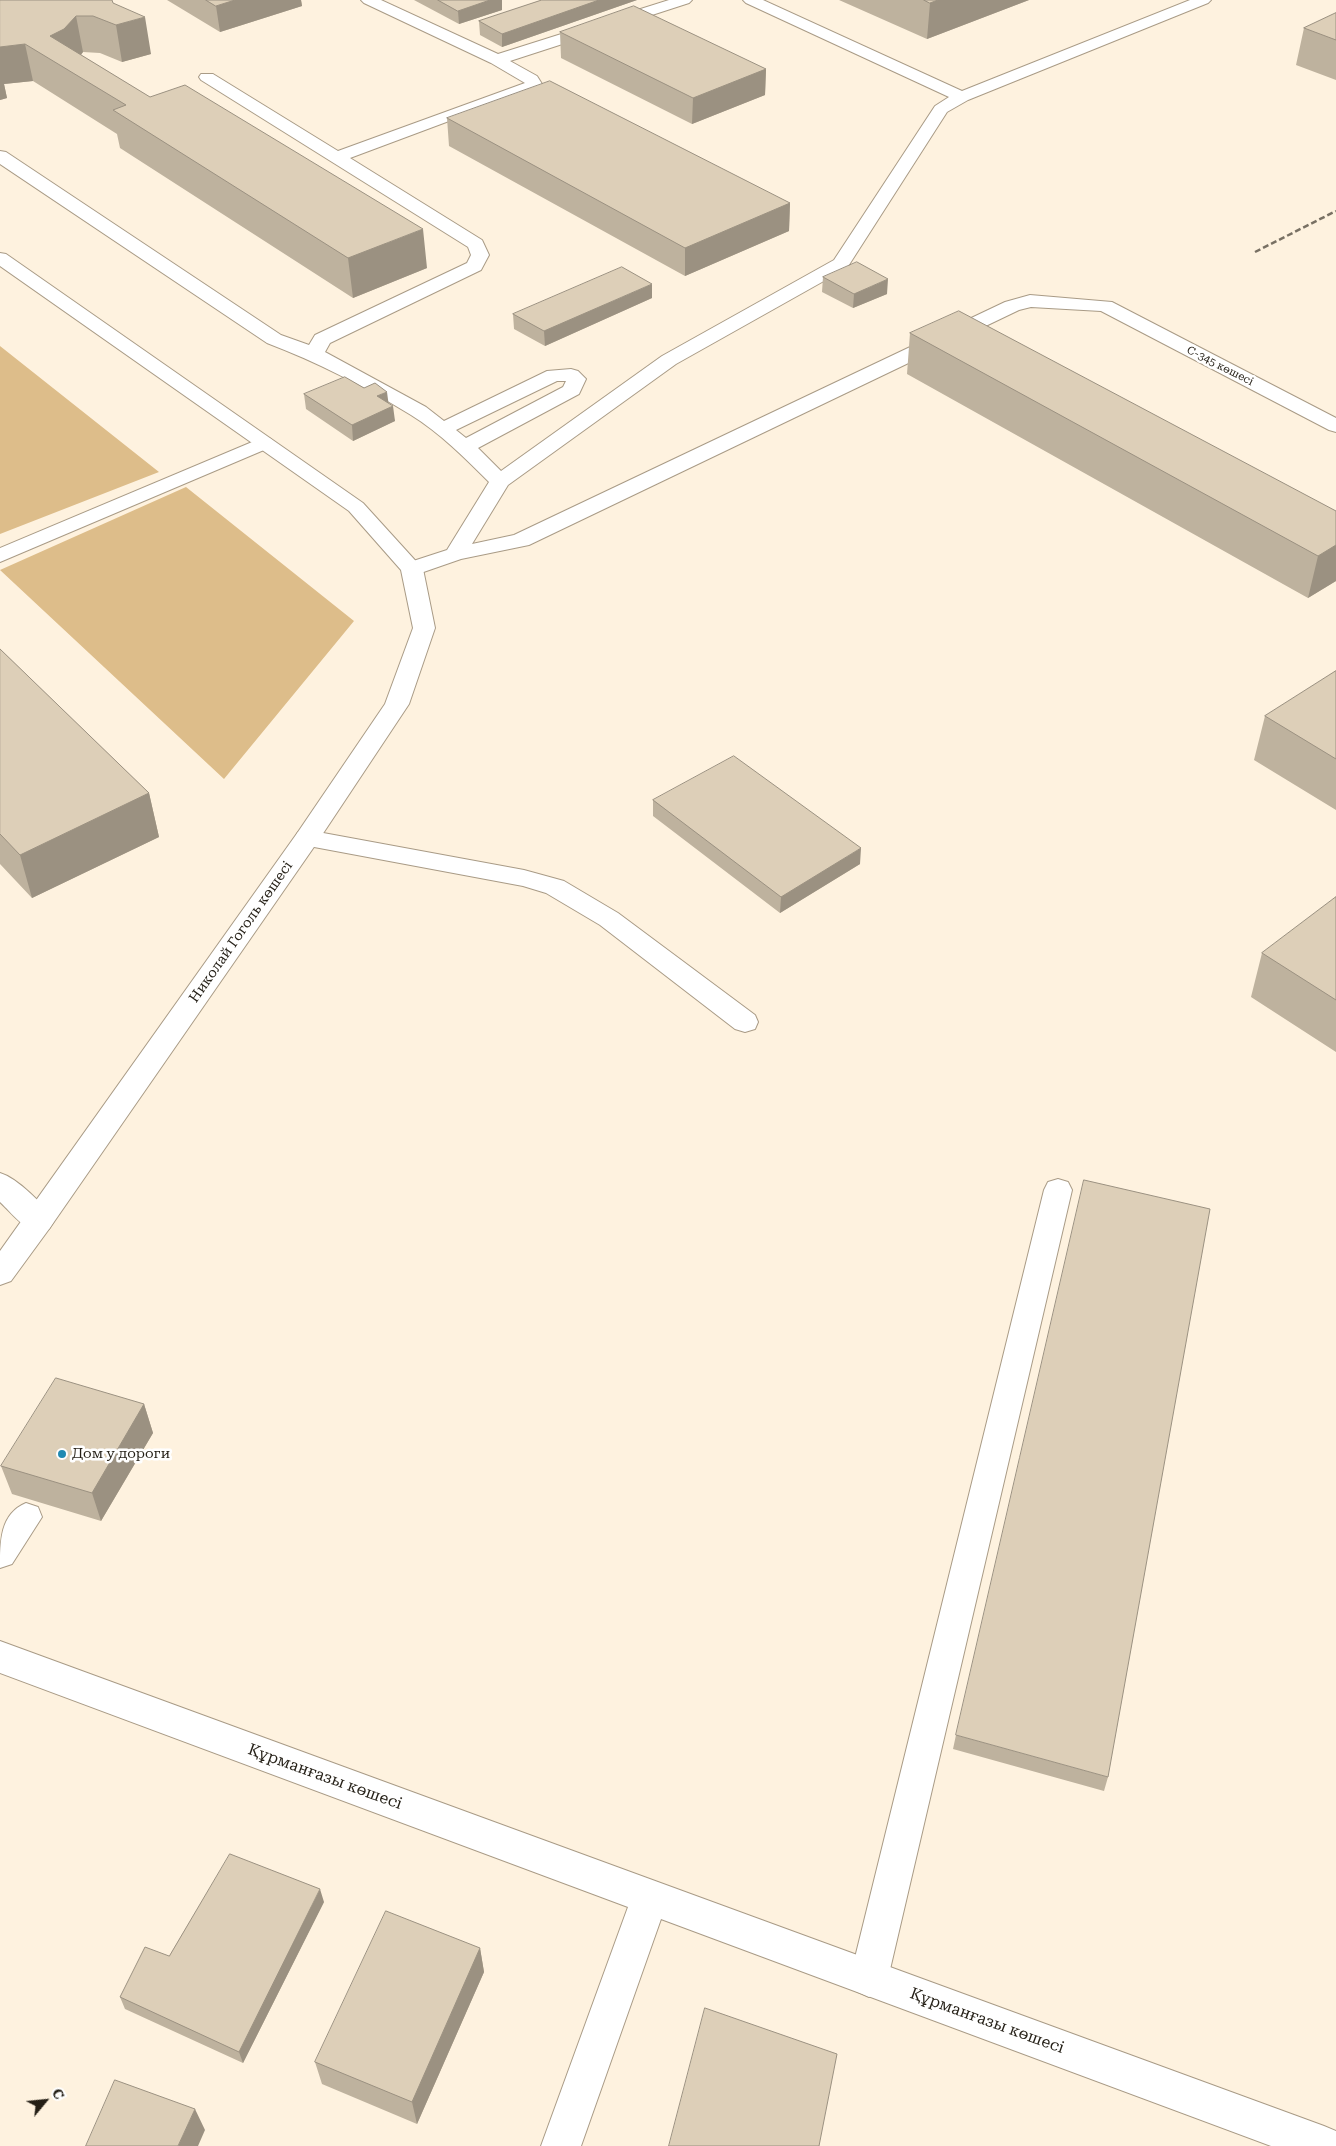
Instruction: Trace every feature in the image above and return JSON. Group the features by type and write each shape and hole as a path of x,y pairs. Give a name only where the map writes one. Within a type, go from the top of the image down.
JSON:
{"main road":[{"path":"336,158 534,84 531,79 497,60 369,0"},
{"path":"497,60 684,0"},
{"path":"751,0 962,97"},
{"path":"1,260 356,507 412,568 455,554 500,481 670,360 841,264 941,108 962,97 1203,0"},
{"path":"207,77 476,244 480,255 475,266 322,339 314,354"},
{"path":"0,156 274,339 314,354 419,411 466,447 500,481"},
{"name":"С-345 көшесі","path":"455,554 521,540 1012,306 1030,301 1105,306 1336,426"},
{"path":"442,429 554,375 571,375 576,379 572,390 466,447"},
{"path":"0,556 264,443"},
{"name":"Николай Гоголь көшесі","path":"0,1273 39,1221 307,838 397,704 424,628 412,568"},
{"path":"307,838 524,878 555,887 609,919 745,1022"},
{"path":"0,1184 39,1221"},
{"path":"869,1978 1058,1190"},
{"path":"0,1554 26,1517"},
{"name":"Құрманғазы көшесі","path":"0,1657 1324,2146"},
{"path":"561,2146 650,1897"}],"shaded area":[{"path":"0,346 159,472 0,534"},
{"path":"186,487 354,621 224,779 0,570"}],"building":[{"path":"0,0 112,0 113,3 145,17 116,25 93,16 76,16 64,29 50,36 150,97 185,85 423,229 348,258 113,110 126,105 25,44 0,47"},
{"path":"206,0 235,0 216,6"},
{"path":"438,0 490,0 458,11"},
{"path":"542,0 599,0 502,34 479,21"},
{"path":"924,0 938,0 930,3"},
{"path":"634,6 766,69 693,98 560,32"},
{"path":"1336,13 1336,40 1304,28"},
{"path":"550,81 790,203 685,248 447,118"},
{"path":"857,262 888,279 854,294 823,277"},
{"path":"622,267 652,284 544,331 513,314"},
{"path":"959,311 1336,511 1336,545 1318,556 910,333"},
{"path":"345,377 364,388 375,383 387,392 377,396 393,406 352,425 304,394"},
{"path":"0,649 149,793 20,855 0,834"},
{"path":"1336,671 1336,759 1265,716"},
{"path":"734,756 861,848 781,897 653,800"},
{"path":"1336,897 1336,1000 1262,953"},
{"path":"1084,1180 1210,1209 1108,1777 956,1735"},
{"path":"56,1378 144,1404 92,1493 1,1466"},
{"path":"230,1854 320,1889 239,2052 120,1997 145,1947 169,1956"},
{"path":"386,1911 480,1948 412,2102 315,2062"},
{"path":"705,2008 837,2054 819,2146 669,2146"},
{"path":"115,2080 195,2109 178,2146 86,2146"}],"railway":[{"path":"1255,252 1336,211"}],"place":[{"name":"Дом у дороги","path":"62,1454"}]}
